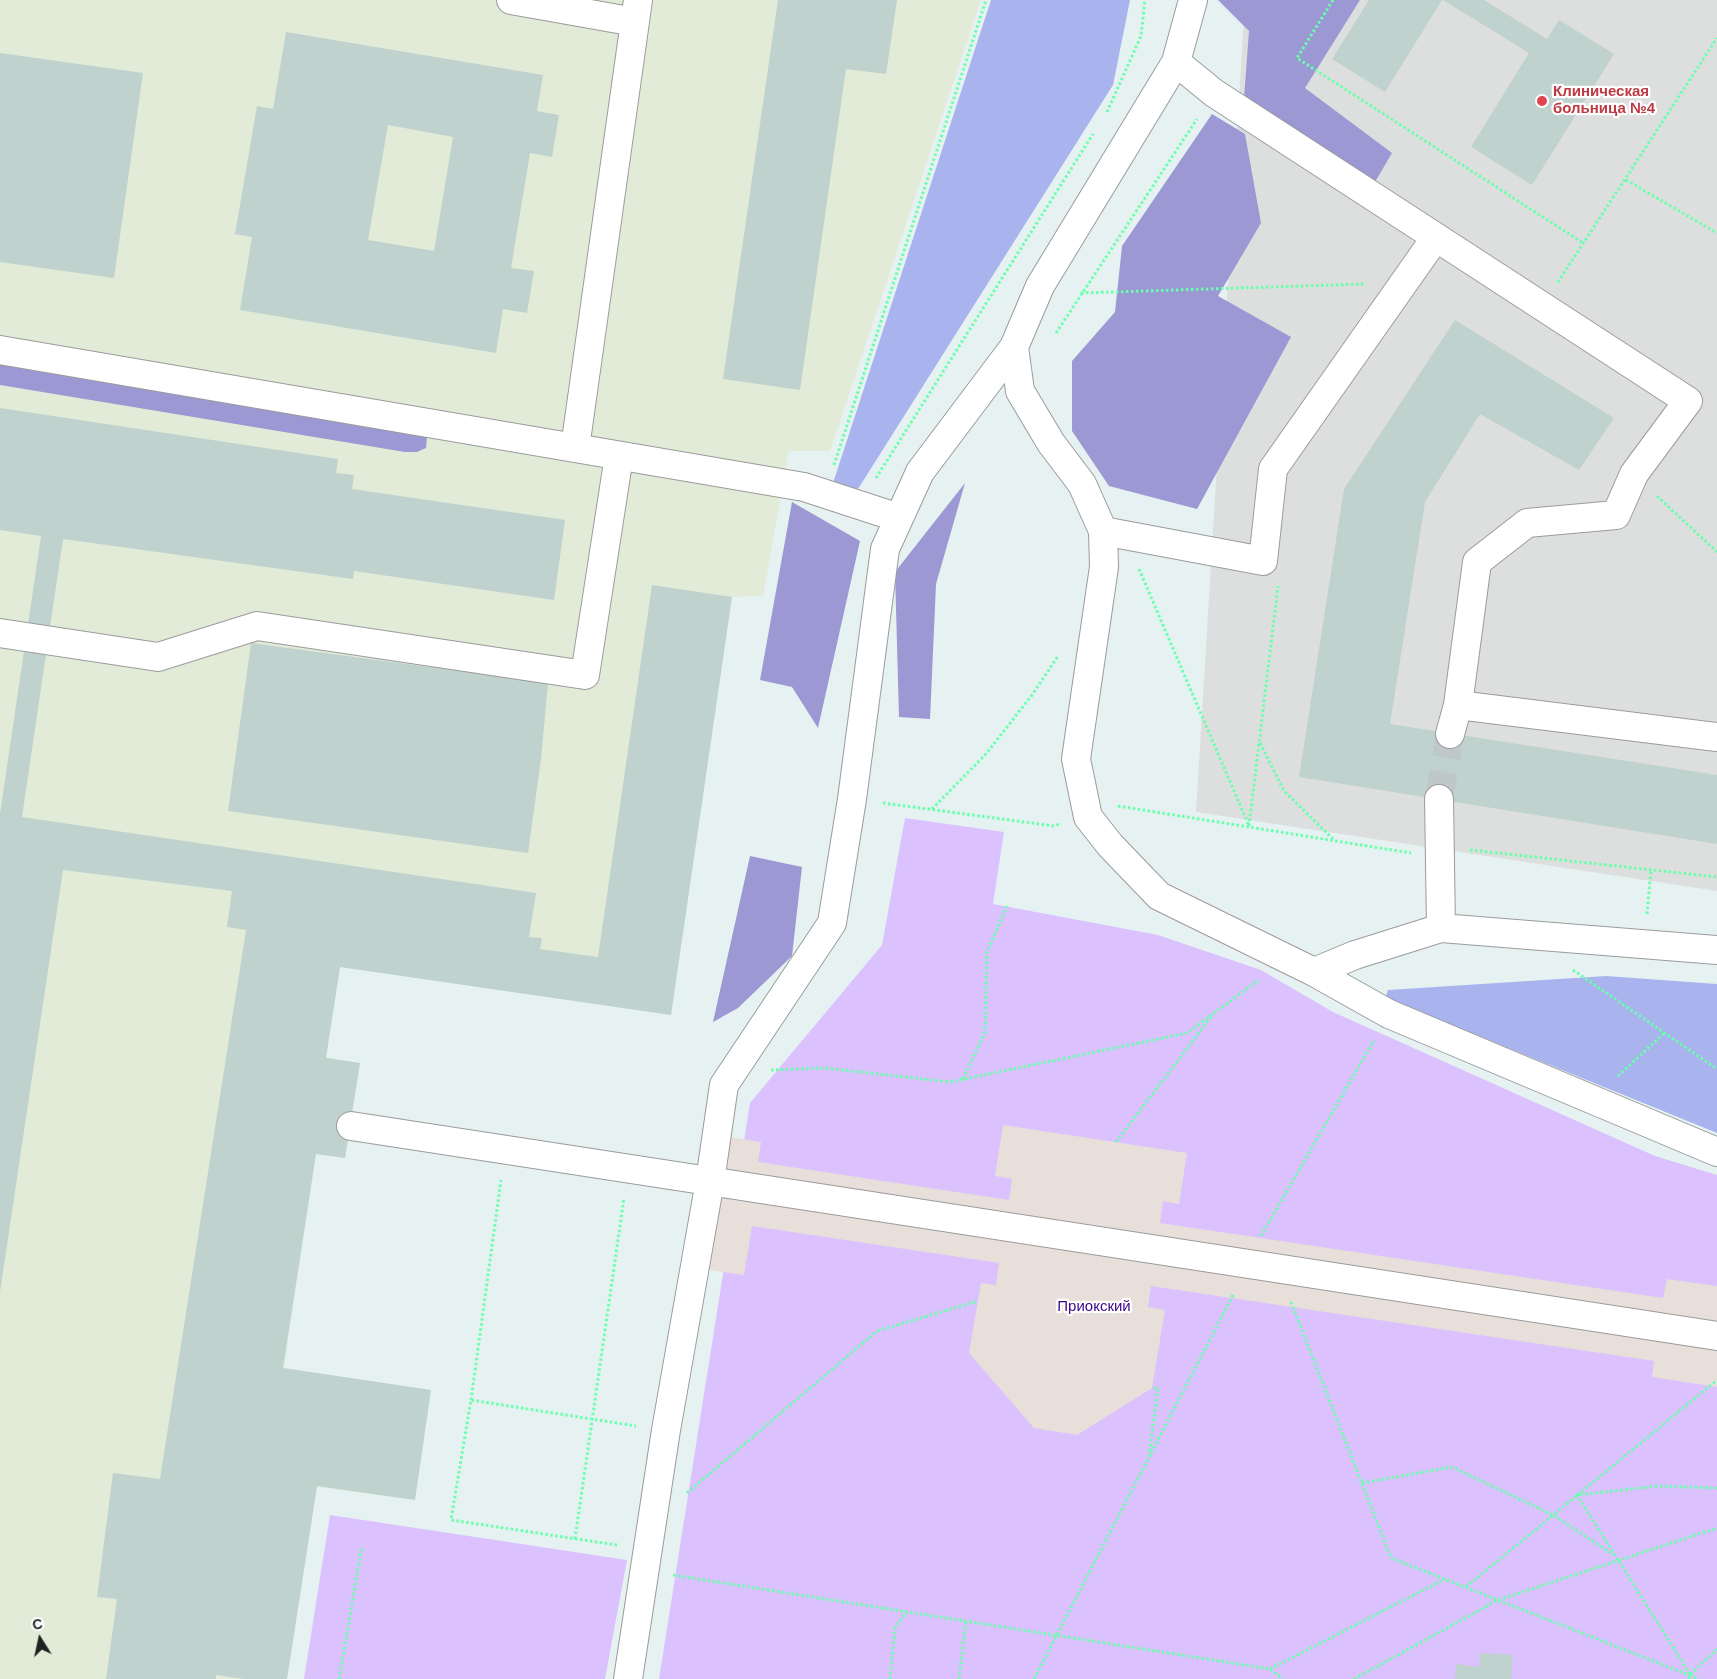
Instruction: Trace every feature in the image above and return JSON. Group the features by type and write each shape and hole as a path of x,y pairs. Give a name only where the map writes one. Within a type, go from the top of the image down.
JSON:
{"street":[{"path":"512,0 637,11 576,448"},
{"path":"628,1679 666,1430 710,1182 724,1085 832,923 852,799 885,549 920,472 1014,347 1040,286 1176,62 1193,0"},
{"path":"1176,62 1214,93 1688,401 1634,474 1616,516 1526,523 1477,562 1458,705 1450,734"},
{"path":"1014,347 1020,391 1051,443 1082,484 1114,533 1263,561 1273,469 1436,237"},
{"path":"0,350 804,487 899,518"},
{"path":"0,634 158,657 257,626 585,675 619,456"},
{"path":"1114,533 1104,567 1094,647 1076,759 1088,818 1110,845 1160,896 1314,972 1389,1014 1717,1152"},
{"path":"1458,705 1717,737"},
{"path":"1439,800 1441,928"},
{"path":"1314,972 1355,955 1441,928 1717,950"},
{"path":"351,1126 1717,1336"}],"path":[{"path":"824,494 986,0"},
{"path":"1102,121 1141,36 1145,0"},
{"path":"1333,0 1297,58 1583,243"},
{"path":"1543,305 1717,38"},
{"path":"1055,334 1214,93"},
{"path":"859,505 1096,129"},
{"path":"1626,180 1717,233"},
{"path":"1081,294 1404,283"},
{"path":"1634,474 1717,552"},
{"path":"1114,533 1249,826"},
{"path":"1249,826 1279,583 1263,561"},
{"path":"932,809 986,754 1032,695 1066,644 1094,647"},
{"path":"1259,742 1284,791 1334,840"},
{"path":"852,799 1054,826 1088,818 1120,806 1439,857 1466,849 1717,877"},
{"path":"1647,918 1651,870"},
{"path":"963,1080 985,1032 987,952 1006,906"},
{"path":"733,1072 825,1068 950,1082 1188,1033 1267,974 1281,957"},
{"path":"1567,966 1717,1069"},
{"path":"1116,1142 1215,1013"},
{"path":"1034,1679 1149,1460 1249,1264 1260,1238 1389,1014"},
{"path":"1593,1100 1665,1032"},
{"path":"505,1150 472,1400 451,1520 574,1539 647,1560 908,1611 1270,1669 1283,1679"},
{"path":"574,1539 628,1169"},
{"path":"1278,1268 1391,1558 1699,1679"},
{"path":"652,1523 877,1331 978,1301"},
{"path":"1465,1587 1717,1380"},
{"path":"1149,1460 1158,1388 1152,1388"},
{"path":"472,1400 666,1430"},
{"path":"1362,1483 1452,1467 1553,1515 1615,1556"},
{"path":"1577,1495 1658,1486 1717,1488"},
{"path":"1577,1495 1690,1677"},
{"path":"1354,1679 1498,1600 1717,1528"},
{"path":"339,1679 362,1546"},
{"path":"1270,1669 1445,1579"},
{"path":"890,1679 895,1628 908,1611"},
{"path":"959,1679 966,1620"},
{"path":"1690,1677 1717,1649"}],"shaded area":[{"path":"0,0 981,0 830,451 789,451 763,596 732,597 671,1015 340,967 326,1057 360,1063 345,1158 316,1154 284,1368 431,1390 415,1500 317,1487 287,1679 0,1679"},
{"path":"991,0 1130,0 1113,85 858,489 833,483"},
{"path":"1218,0 1360,0 1305,88 1392,153 1372,187 1244,98 1249,31"},
{"path":"1245,0 1717,0 1717,891 1196,812"},
{"path":"1212,114 1245,134 1261,223 1218,296 1291,337 1197,509 1109,486 1072,431 1072,361 1115,312 1122,246"},
{"path":"0,359 423,432 427,437 426,448 417,452 405,452 0,385"},
{"path":"965,483 936,584 930,719 899,717 895,572"},
{"path":"792,502 860,541 818,728 792,687 760,680"},
{"path":"750,856 802,867 792,956 738,1008 713,1022"},
{"path":"1606,976 1717,984 1717,1133 1385,998 1388,990"},
{"path":"1003,1125 1187,1153 1179,1204 1163,1201 1160,1223 1663,1298 1667,1279 1717,1286 1717,1387 1652,1377 1654,1361 1151,1286 1148,1307 1165,1310 1152,1388 1077,1435 1034,1428 969,1353 981,1283 996,1285 999,1263 752,1226 744,1275 709,1270 729,1137 761,1142 758,1162 1009,1200 1012,1179 995,1176"}],"green space":[{"name":"Приокский","path":"905,818 1004,832 993,904 1158,935 1261,970 1333,1012 1655,1156 1717,1175 1717,1679 659,1679 750,1103 882,945"},
{"path":"330,1515 627,1560 605,1679 304,1679"}],"building":[{"path":"778,0 897,0 886,74 846,69 800,390 723,379"},
{"path":"1369,0 1442,0 1385,92 1332,59"},
{"name":"Клиническая больница №4","path":"1443,0 1484,0 1547,39 1559,20 1614,54 1532,185 1471,147 1529,53"},
{"path":"286,32 543,75 537,111 559,115 552,157 530,153 511,268 534,271 527,313 503,309 496,353 240,310 252,237 235,234 257,106 273,109","holes":["388,125 453,137 434,251 368,240"]},
{"path":"0,53 143,73 114,278 0,262"},
{"path":"1455,320 1614,418 1579,470 1480,414 1425,502 1390,724 1717,775 1717,844 1299,777 1344,489"},
{"path":"0,408 338,459 336,473 354,475 352,489 565,520 554,600 354,571 353,579 63,539 22,817 536,893 529,937 542,938 540,949 598,957 652,585 732,597 671,1015 340,967 326,1058 360,1063 345,1158 316,1154 283,1368 431,1390 415,1500 317,1486 287,1679 243,1679 216,1675 216,1679 106,1679 117,1599 97,1597 113,1473 160,1479 246,930 227,927 232,891 63,870 0,1292 0,814 41,536 0,530"},
{"path":"251,643 548,683 541,759 528,853 228,811"},
{"path":"1480,1653 1513,1655 1511,1679 1455,1679 1456,1664 1479,1667"}],"tunnel":[{"path":"1439,799 1450,734"}],"place":[{"name":"Клиническая больница №4","path":"1542,101"}]}
